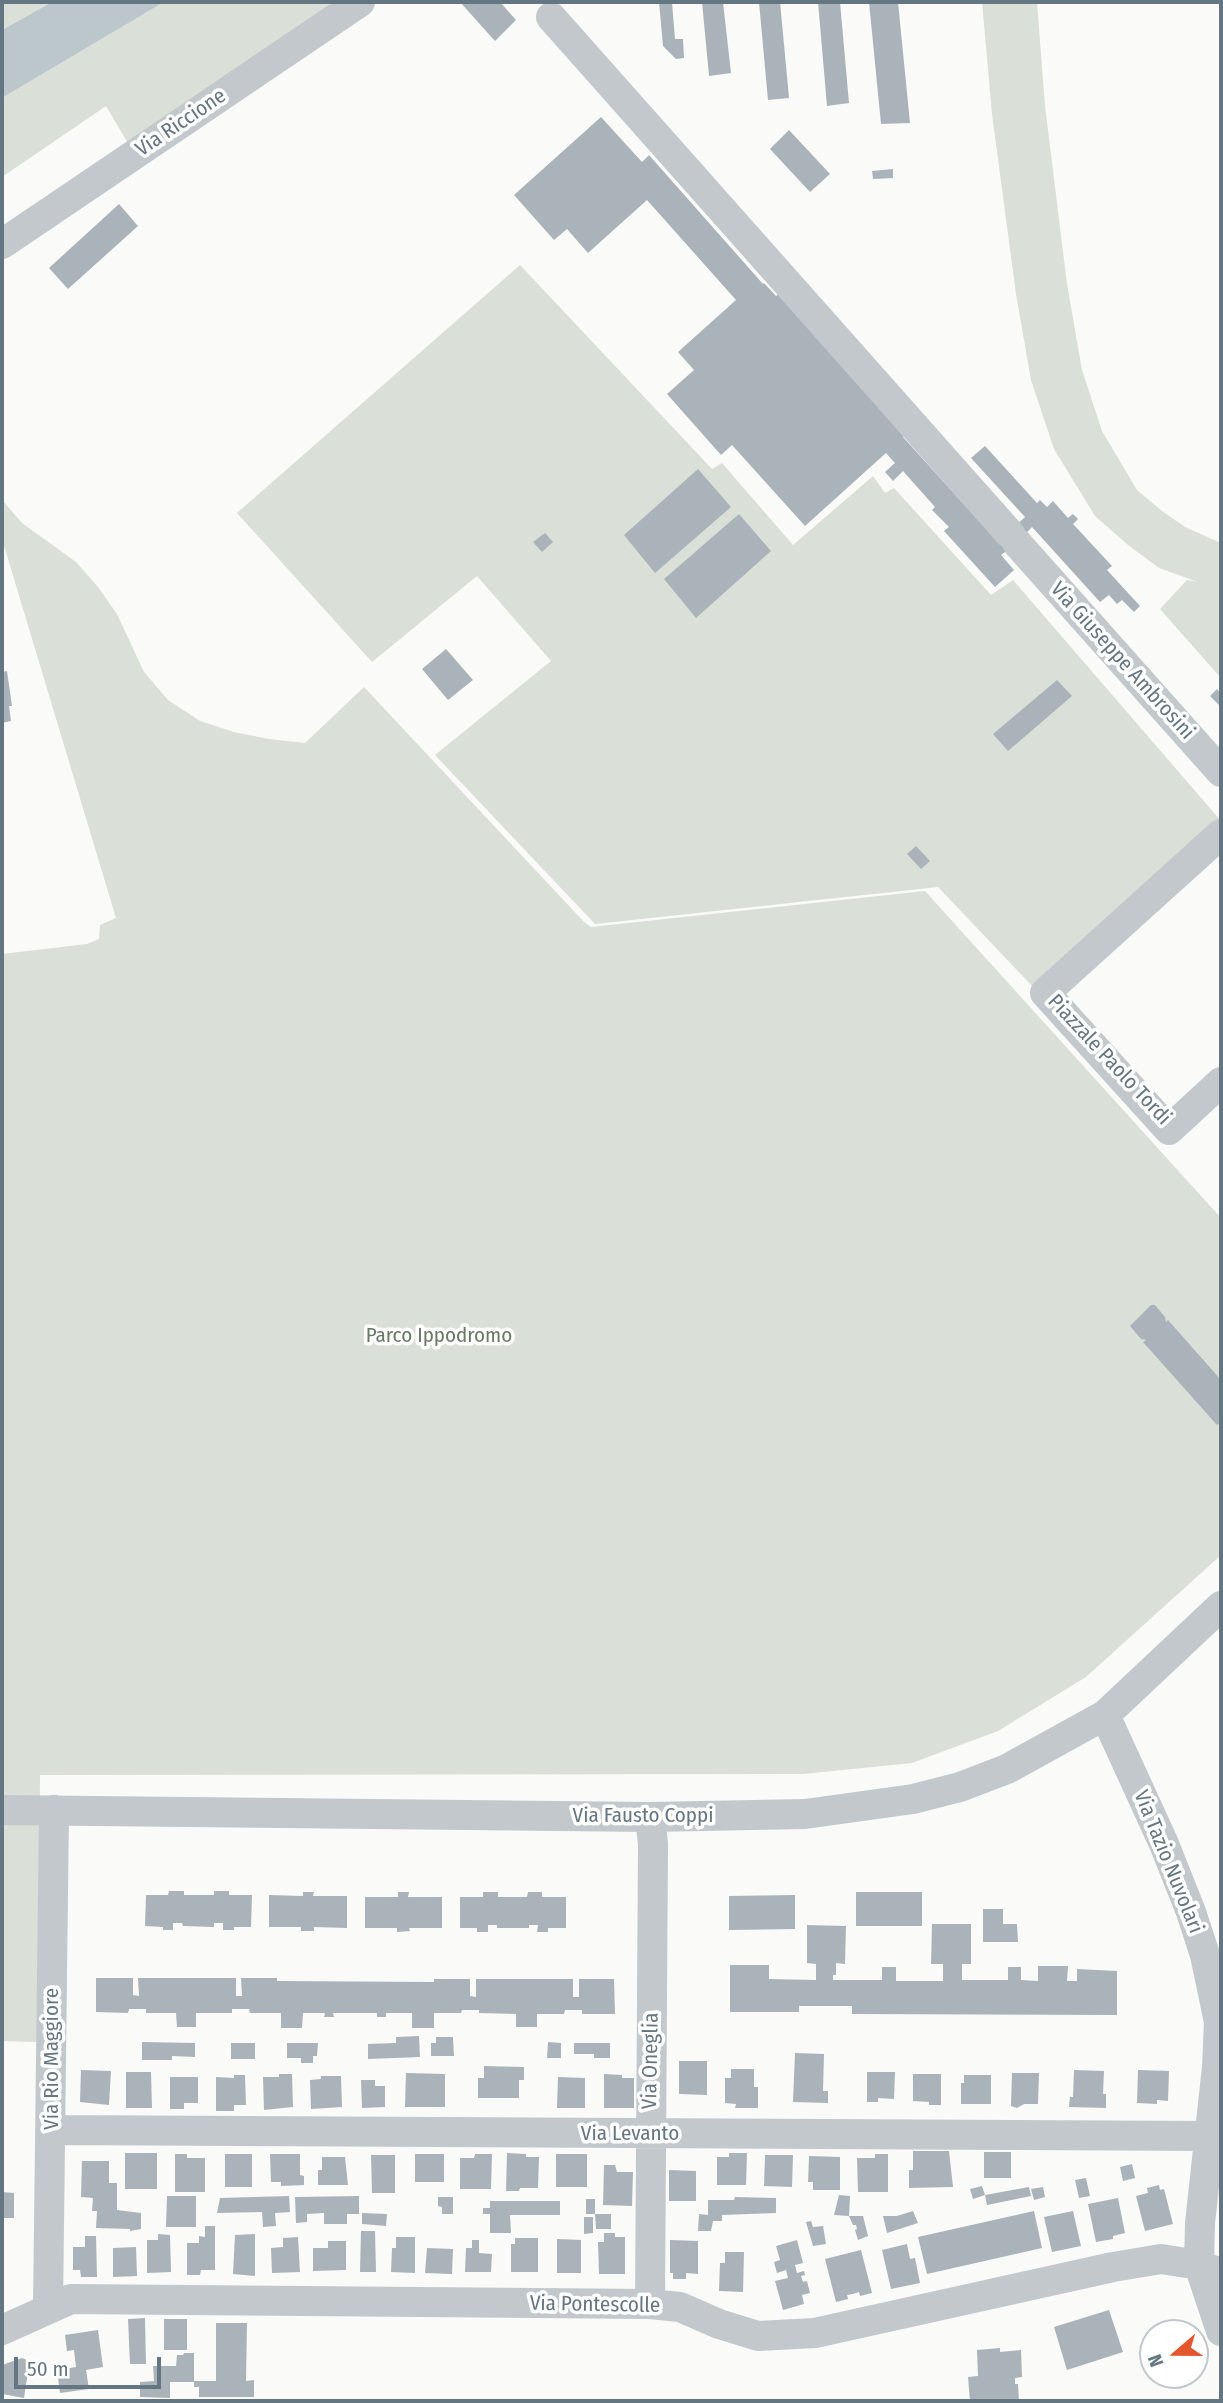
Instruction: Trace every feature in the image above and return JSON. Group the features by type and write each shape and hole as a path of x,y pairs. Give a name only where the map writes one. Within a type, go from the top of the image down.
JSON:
{"street":[{"name":"Via Riccione","path":"2,244 360,2"},
{"name":"Via Giuseppe Ambrosini","path":"551,17 1221,772"},
{"name":"Piazzale Paolo Tordi","path":"1221,834 1045,993 1169,1130 1221,1082"},
{"name":"Via Fausto Coppi","path":"2,1810 650,1817 805,1814 913,1799 960,1787 1007,1769 1105,1715 1221,1606"},
{"name":"Via Tazio Nuvolari","path":"1105,1715 1164,1844 1199,1935 1219,2022 1219,2065 1209,2136 1210,2269 1206,2293 1221,2331"},
{"name":"Via Rio Maggiore","path":"48,2308 54,1810"},
{"name":"Via Oneglia","path":"650,1817 653,1844 650,2304"},
{"name":"Via Levanto","path":"52,2130 1209,2136"},
{"name":"Via Pontescolle","path":"2,2330 71,2299 650,2304 680,2307 719,2324 758,2336 815,2333 1160,2259 1210,2269"}],"green space":[{"path":"2,2 52,2 2,30"},
{"path":"164,2 344,2 132,150 106,106 2,177 2,98"},
{"path":"982,2 1037,2 1045,106 1067,284 1082,370 1102,431 1137,490 1185,527 1221,543 1221,678 1160,609 1187,580 1198,582 1159,568 1095,516 1054,449 1031,380 1016,294 992,114"},
{"path":"520,265 712,469 722,463 793,545 873,476 885,493 894,488 991,595 1013,580 1221,821 1034,988 938,887 595,924 435,755 551,661 477,576 372,662 237,513"},
{"name":"Parco Ippodromo","path":"2,500 22,523 76,562 98,587 117,614 144,672 168,700 200,721 234,732 305,743 364,687 591,927 925,891 1221,1218 1221,1555 1086,1677 998,1731 912,1763 803,1774 40,1775 37,2042 2,2041 2,954 87,944 99,939 100,925 116,918 2,539"}],"shaded area":[{"path":"52,2 164,2 2,98 2,30"}],"building":[{"path":"460,2 500,2 516,20 495,41"},
{"path":"659,2 672,2 675,39 683,39 684,58 676,59 663,46"},
{"path":"702,2 723,2 731,73 709,76"},
{"path":"759,2 780,2 789,98 768,100"},
{"path":"818,2 840,2 849,103 827,106"},
{"path":"869,2 898,2 910,123 881,124"},
{"path":"601,117 642,162 649,155 763,284 776,296 779,294 998,542 1025,517 971,458 985,446 1037,503 1040,500 1047,507 1053,501 1068,518 1073,514 1078,519 1073,524 1112,566 1107,570 1140,606 1134,612 1122,600 1117,604 1109,595 1100,602 1032,527 1001,555 1014,570 995,587 944,531 949,527 932,510 935,507 903,471 893,481 885,472 895,463 886,453 805,526 732,445 721,455 667,394 694,370 678,352 736,300 647,200 588,253 567,229 554,240 514,195"},
{"path":"789,130 830,174 810,192 770,149"},
{"path":"893,169 893,178 873,179 872,171"},
{"path":"119,204 138,226 68,289 49,268"},
{"path":"698,469 731,507 655,573 624,535"},
{"path":"739,514 771,551 696,618 664,579"},
{"path":"545,533 553,542 542,552 533,542"},
{"path":"446,649 473,680 448,700 422,669"},
{"path":"7,671 12,706 9,706 11,721 2,723 2,672"},
{"path":"1057,680 1072,696 1008,751 993,734"},
{"path":"1217,689 1221,694 1221,707 1210,696"},
{"path":"916,846 930,861 921,869 907,854"},
{"path":"1151,1305 1155,1305 1166,1322 1168,1320 1221,1380 1221,1422 1217,1425 1143,1342 1146,1340 1141,1339 1130,1326"},
{"path":"169,1891 184,1891 184,1895 214,1895 214,1891 229,1891 229,1895 252,1895 251,1927 223,1930 223,1923 214,1923 214,1927 173,1923 173,1930 163,1930 163,1927 145,1926 146,1895 168,1895"},
{"path":"303,1892 314,1892 313,1896 347,1896 347,1928 314,1927 314,1931 301,1931 301,1927 269,1927 269,1895 303,1896"},
{"path":"398,1892 409,1892 408,1897 442,1897 442,1928 409,1928 410,1931 397,1932 397,1928 365,1928 365,1897 398,1897"},
{"path":"483,1892 498,1892 498,1897 527,1897 528,1892 542,1892 542,1897 566,1897 566,1928 548,1928 548,1932 537,1932 538,1925 529,1925 529,1928 497,1928 497,1925 488,1925 488,1932 477,1932 477,1928 460,1928 460,1897 483,1897"},
{"path":"856,1892 922,1892 922,1926 856,1926"},
{"path":"795,1895 795,1929 729,1930 729,1896"},
{"path":"983,1909 1003,1909 1003,1924 1017,1924 1018,1942 983,1942"},
{"path":"932,1924 971,1924 971,1964 962,1964 962,1980 1008,1980 1008,1967 1021,1967 1021,1980 1038,1981 1038,1966 1068,1966 1067,1981 1077,1981 1077,1969 1117,1971 1117,2015 852,2014 852,2006 799,2006 799,2012 730,2012 730,1965 769,1965 769,1979 816,1980 816,1964 807,1963 807,1925 846,1926 845,1964 836,1963 833,1980 882,1980 882,1967 896,1967 896,1981 943,1981 943,1964 931,1964"},
{"path":"96,1978 133,1978 133,1995 139,1996 138,1978 236,1978 236,1996 242,1996 241,1978 277,1978 277,1981 434,1982 434,1979 470,1979 470,1996 476,1997 476,1979 573,1979 573,1997 579,1997 579,1979 614,1979 615,2014 582,2014 582,2010 565,2010 564,2014 537,2014 537,2027 516,2027 516,2014 462,2010 461,2013 434,2013 434,2028 412,2028 412,2013 386,2013 386,2017 377,2017 377,2013 333,2013 334,2017 324,2017 325,2013 303,2013 302,2028 281,2028 281,2013 250,2013 249,2009 232,2009 232,2013 196,2013 196,2027 177,2027 176,2013 146,2013 146,2009 129,2009 128,2013 96,2012"},
{"path":"419,2036 420,2057 368,2059 368,2044 396,2043 396,2037"},
{"path":"436,2037 453,2037 454,2056 431,2056 431,2043 436,2043"},
{"path":"142,2042 195,2043 195,2057 172,2056 172,2060 142,2060"},
{"path":"548,2042 561,2043 561,2058 547,2058"},
{"path":"231,2043 255,2043 255,2059 231,2059"},
{"path":"287,2043 318,2043 317,2056 313,2056 313,2063 301,2063 301,2058 287,2058"},
{"path":"574,2043 610,2043 610,2058 594,2058 594,2054 574,2054"},
{"path":"795,2053 824,2054 823,2091 828,2091 828,2103 793,2102"},
{"path":"679,2061 707,2061 707,2095 679,2094"},
{"path":"484,2066 524,2067 524,2080 519,2080 519,2098 478,2098 478,2078 484,2078"},
{"path":"731,2069 754,2069 754,2087 758,2087 758,2108 735,2108 736,2104 725,2103 725,2078 731,2078"},
{"path":"81,2070 111,2071 109,2105 80,2102"},
{"path":"1074,2070 1104,2071 1103,2094 1106,2094 1106,2108 1069,2107 1070,2097 1073,2097"},
{"path":"1138,2070 1169,2071 1168,2101 1157,2100 1157,2104 1137,2103"},
{"path":"126,2072 151,2072 152,2108 126,2108"},
{"path":"867,2072 895,2072 894,2099 878,2098 878,2102 867,2102"},
{"path":"406,2073 445,2074 445,2107 405,2107"},
{"path":"1012,2073 1039,2073 1038,2104 1024,2104 1017,2108 1011,2106"},
{"path":"279,2074 292,2074 293,2107 264,2110 263,2077 279,2077"},
{"path":"604,2074 634,2078 634,2108 604,2108"},
{"path":"913,2074 941,2074 941,2105 913,2101"},
{"path":"234,2075 245,2075 246,2105 234,2105 234,2111 216,2111 216,2077 234,2078"},
{"path":"964,2075 991,2075 991,2104 961,2104 961,2083 964,2083"},
{"path":"321,2076 341,2076 342,2107 311,2109 310,2080 321,2079"},
{"path":"170,2077 198,2077 198,2103 184,2103 184,2109 170,2109"},
{"path":"558,2077 585,2078 585,2108 557,2108"},
{"path":"361,2080 375,2080 375,2086 385,2086 385,2107 362,2108"},
{"path":"913,2151 949,2151 953,2187 909,2188"},
{"path":"984,2152 1011,2152 1011,2178 984,2178"},
{"path":"125,2153 157,2153 157,2189 125,2189"},
{"path":"507,2153 539,2157 538,2188 506,2191"},
{"path":"729,2153 747,2153 746,2185 717,2185 717,2157 729,2157"},
{"path":"175,2154 187,2154 187,2158 205,2158 205,2192 175,2192"},
{"path":"225,2154 252,2154 252,2187 225,2187"},
{"path":"270,2154 300,2154 300,2175 304,2176 304,2185 281,2186 281,2182 271,2182"},
{"path":"415,2154 444,2154 444,2182 415,2182"},
{"path":"475,2154 492,2154 491,2189 460,2189 460,2158 474,2158"},
{"path":"556,2154 587,2154 587,2187 556,2187"},
{"path":"875,2154 888,2154 888,2192 858,2192 857,2158 875,2158"},
{"path":"371,2155 395,2155 395,2193 372,2193"},
{"path":"765,2155 793,2155 792,2187 764,2186"},
{"path":"809,2156 840,2157 840,2190 813,2190 813,2182 808,2182"},
{"path":"322,2157 345,2157 348,2185 318,2185 318,2170 322,2170"},
{"path":"82,2161 109,2161 109,2183 117,2183 117,2210 141,2213 141,2229 130,2231 96,2228 97,2211 92,2211 93,2198 81,2197"},
{"path":"1132,2164 1135,2178 1123,2181 1120,2167"},
{"path":"604,2165 615,2165 617,2172 633,2172 632,2206 603,2205"},
{"path":"669,2170 696,2171 696,2201 669,2201"},
{"path":"1086,2178 1090,2196 1079,2198 1075,2180"},
{"path":"1159,2185 1160,2190 1164,2189 1173,2224 1145,2231 1136,2196 1148,2193 1147,2188"},
{"path":"982,2186 985,2195 973,2199 970,2189"},
{"path":"1029,2187 1031,2196 987,2205 985,2195"},
{"path":"1043,2187 1045,2197 1034,2200 1031,2189"},
{"path":"2,2192 14,2193 14,2218 2,2218"},
{"path":"839,2195 850,2196 849,2216 834,2215"},
{"path":"167,2196 196,2196 196,2227 166,2227"},
{"path":"289,2196 290,2212 275,2213 276,2226 263,2227 262,2212 217,2213 220,2198"},
{"path":"359,2196 359,2214 347,2214 347,2224 324,2224 324,2213 307,2214 307,2222 296,2223 295,2197"},
{"path":"438,2197 453,2197 453,2214 442,2214"},
{"path":"735,2197 776,2198 776,2213 722,2215 722,2221 713,2221 711,2231 698,2231 699,2214 708,2215 708,2200 734,2200"},
{"path":"1118,2198 1125,2233 1113,2236 1113,2239 1096,2242 1088,2204"},
{"path":"586,2199 595,2199 595,2214 586,2214"},
{"path":"490,2201 560,2201 560,2215 510,2215 511,2233 490,2233 490,2214 483,2214 483,2208 490,2208"},
{"path":"913,2211 918,2223 887,2233 883,2216 897,2216"},
{"path":"1034,2211 1042,2248 927,2274 918,2237"},
{"path":"1073,2211 1081,2246 1052,2252 1044,2217"},
{"path":"362,2213 387,2214 386,2226 362,2224"},
{"path":"595,2214 611,2214 611,2229 596,2229"},
{"path":"849,2216 863,2216 868,2236 858,2240 856,2225 853,2225"},
{"path":"584,2217 593,2217 593,2233 584,2234"},
{"path":"811,2221 813,2227 823,2226 826,2244 813,2246 806,2222"},
{"path":"205,2226 215,2226 215,2270 201,2270 200,2275 187,2275 187,2243 199,2243 199,2236 205,2237"},
{"path":"361,2231 375,2231 376,2272 360,2272"},
{"path":"604,2233 625,2237 625,2274 599,2274 598,2242 604,2242"},
{"path":"158,2234 170,2235 171,2272 147,2273 147,2240 158,2240"},
{"path":"255,2234 255,2276 233,2274 235,2235"},
{"path":"85,2236 96,2236 97,2277 81,2277 80,2270 73,2270 73,2247 85,2247"},
{"path":"298,2237 300,2272 272,2273 271,2248 283,2247 283,2238"},
{"path":"396,2237 415,2237 415,2273 391,2272 392,2248 396,2248"},
{"path":"515,2238 538,2238 538,2272 511,2272 511,2244 515,2244"},
{"path":"557,2239 581,2240 581,2273 557,2273"},
{"path":"472,2240 479,2240 479,2253 492,2254 491,2272 465,2272 466,2248 472,2248"},
{"path":"670,2240 698,2241 698,2274 686,2273 686,2279 673,2279 673,2273 670,2273"},
{"path":"797,2240 803,2263 795,2265 797,2273 804,2271 805,2275 801,2276 803,2282 807,2281 810,2293 802,2295 804,2304 783,2310 775,2281 788,2278 786,2270 777,2273 774,2262 780,2260 776,2246"},
{"path":"328,2241 346,2241 346,2270 313,2271 313,2248 328,2248"},
{"path":"907,2244 910,2259 915,2258 920,2283 891,2289 882,2250"},
{"path":"136,2247 137,2276 113,2277 113,2248"},
{"path":"427,2248 453,2249 452,2274 425,2273"},
{"path":"861,2250 872,2293 847,2295 848,2299 836,2302 825,2259"},
{"path":"725,2252 744,2252 743,2292 719,2291 720,2263 725,2263"},
{"path":"1109,2310 1123,2352 1067,2370 1054,2327"},
{"path":"145,2318 146,2364 130,2364 128,2319"},
{"path":"164,2319 187,2319 187,2350 164,2350"},
{"path":"216,2323 247,2323 246,2381 254,2380 254,2397 199,2397 199,2387 194,2387 194,2381 216,2381"},
{"path":"98,2330 103,2367 86,2370 89,2389 60,2393 57,2370 76,2367 74,2350 67,2351 65,2335"},
{"path":"1000,2348 1000,2352 1021,2350 1022,2377 1015,2378 1019,2401 970,2401 968,2377 978,2376 977,2350"},
{"path":"194,2353 194,2382 170,2382 170,2398 140,2397 140,2382 154,2381 153,2366 176,2366 177,2355"},
{"path":"22,2358 27,2360 29,2365 24,2398 2,2394 2,2365"}]}
